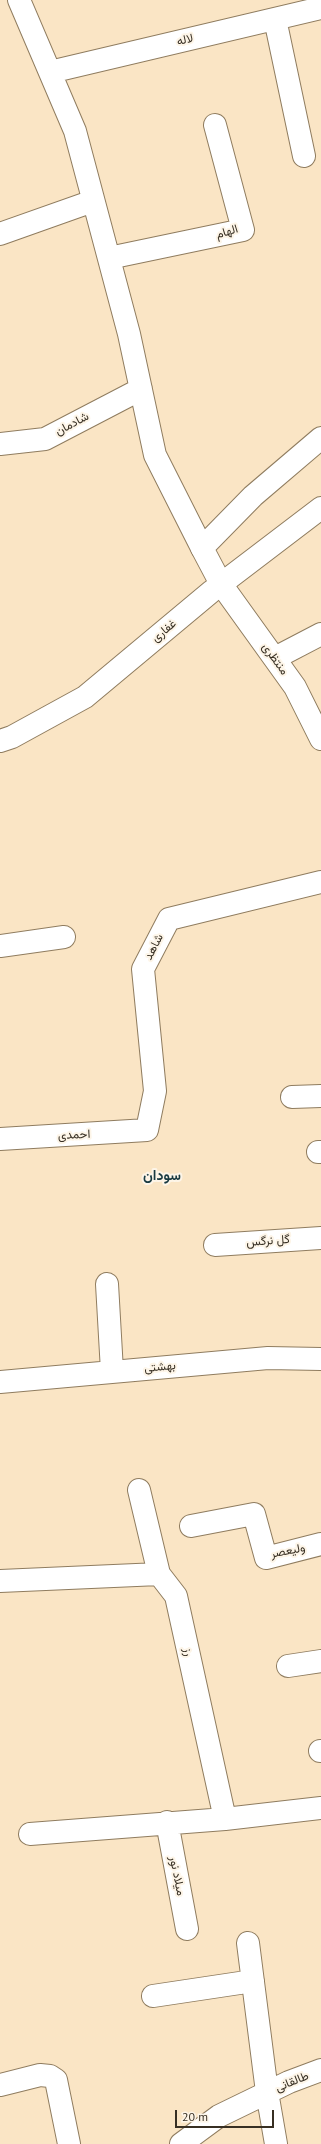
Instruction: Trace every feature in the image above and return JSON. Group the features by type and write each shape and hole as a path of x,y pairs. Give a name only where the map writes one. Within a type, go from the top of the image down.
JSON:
{"street":[{"name":"منتظری","path":"19,0 74,131 129,334 155,455 221,584 295,687 321,739"},
{"name":"لاله","path":"50,72 321,8"},
{"path":"275,19 304,156"},
{"name":"الهام","path":"109,258 243,230 215,125"},
{"path":"0,234 94,201"},
{"name":"شادمان","path":"0,444 44,439 141,389"},
{"path":"202,548 253,496 321,438"},
{"name":"غفاری","path":"0,741 12,737 85,697 221,584 321,508"},
{"path":"275,658 321,634"},
{"name":"شاهد","path":"147,1130 155,1091 143,968 169,919 321,882"},
{"path":"0,946 64,937"},
{"path":"292,1097 321,1096"},
{"name":"احمدی","path":"0,1139 147,1130"},
{"name":"گل نرگس","path":"215,1245 321,1238"},
{"path":"107,1284 112,1371"},
{"name":"بهشتی","path":"0,1382 268,1358 321,1359"},
{"name":"رز","path":"139,1490 159,1574 176,1596 225,1819"},
{"name":"ولیعصر","path":"191,1526 254,1514 266,1558 321,1544"},
{"path":"0,1581 159,1574"},
{"path":"288,1666 321,1661"},
{"path":"30,1834 167,1822 225,1819 321,1808"},
{"name":"میلاد نور","path":"167,1822 187,1929"},
{"path":"248,1943 267,2092 276,2144"},
{"path":"153,1996 253,1981"},
{"name":"طالقانی","path":"181,2144 219,2116 267,2092 321,2070"},
{"path":"0,2085 40,2075 50,2076 56,2080 70,2144"}],"district":[{"name":"سودان","path":"162,1176"}]}
